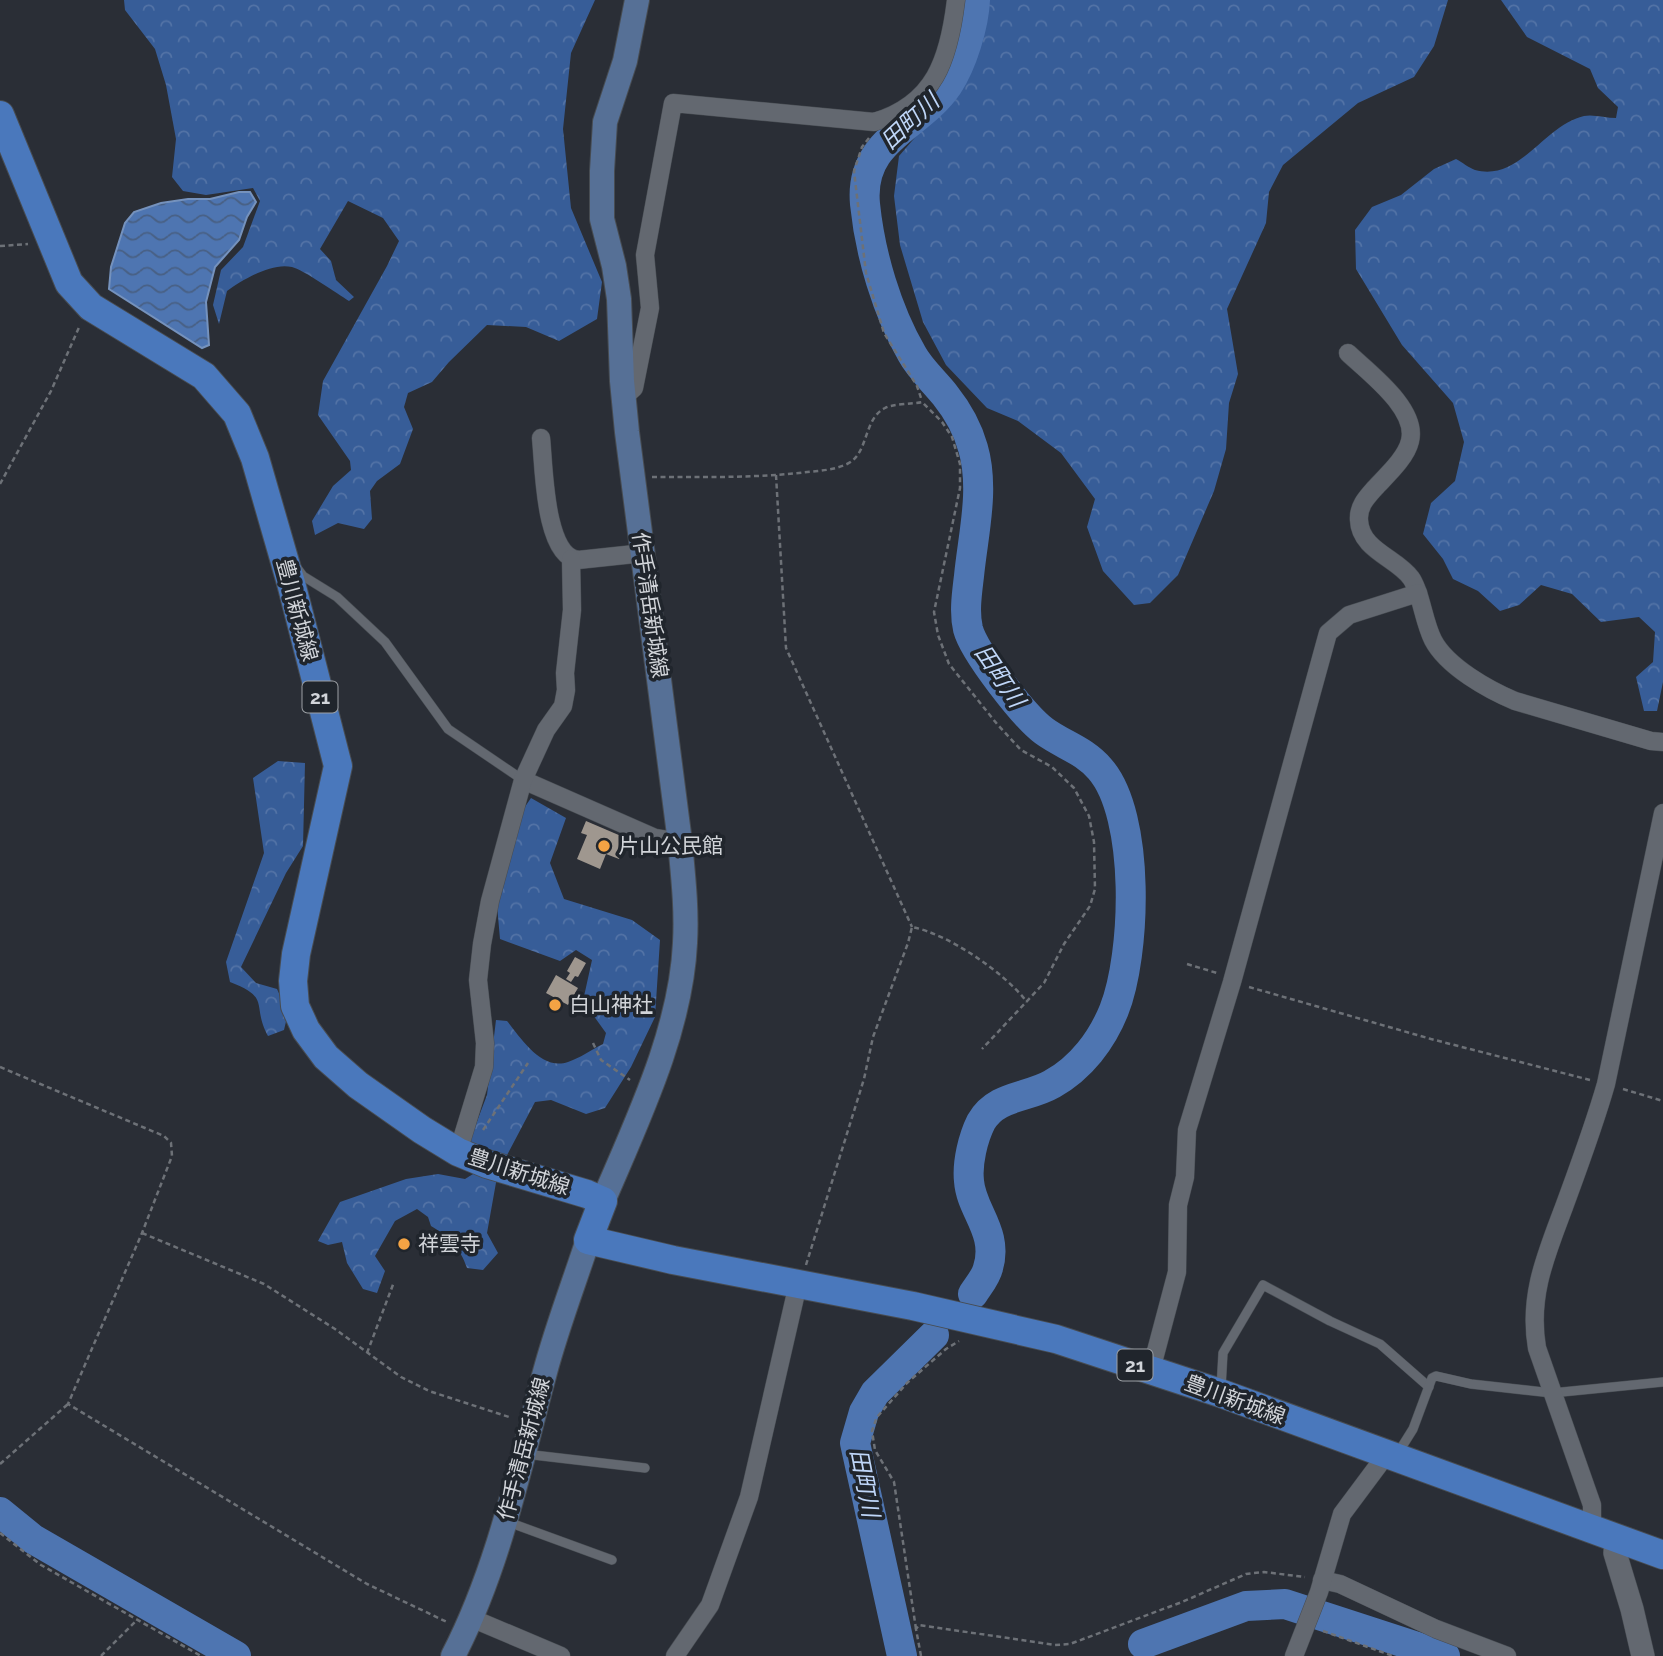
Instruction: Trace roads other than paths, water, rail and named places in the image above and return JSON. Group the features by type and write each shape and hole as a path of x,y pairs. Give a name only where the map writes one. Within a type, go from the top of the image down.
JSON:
{"main road":[{"name":"作手清岳新城線","path":"603,1201 650,1087 666,1038 680,987 685,944 685,888 633,484 618,299 614,266 602,219 605,122 625,61 637,0"},
{"name":"豊川新城線","path":"0,115 69,283 91,307 204,376 237,414 255,458 338,766 296,954 293,982 295,1006 306,1030 326,1057 358,1086 458,1152 603,1201"},
{"path":"588,1240 603,1201"},
{"name":"作手清岳新城線","path":"453,1656 468,1625 506,1522 546,1368 588,1240"},
{"name":"豊川新城線","path":"588,1240 673,1261 990,1322 1056,1339 1220,1394 1663,1555"}],"street":[{"path":"624,397 634,388 650,308 646,243 673,103 874,122 893,117 924,95 938,73 952,27 956,0"},
{"path":"1348,353 1397,401 1406,412 1411,426 1410,442 1403,456 1364,500 1359,520 1363,534 1376,550 1411,578 1433,640 1443,653 1462,671 1498,694 1638,737 1663,742"},
{"path":"458,1152 484,1067 485,1043 478,980 493,889 523,780 546,730 563,706 572,610 571,559 556,542 549,513 541,438"},
{"path":"571,559 643,553"},
{"path":"1151,1370 1177,1272 1178,1205 1185,1177 1187,1130 1232,982 1328,633 1349,615 1418,593"},
{"path":"523,780 655,838 680,842"},
{"path":"1643,1656 1615,1553 1592,1505 1537,1348 1533,1324 1535,1298 1545,1259 1606,1084 1663,813"},
{"path":"675,1656 710,1605 749,1497 798,1284"},
{"path":"1294,1656 1321,1586 1342,1514 1391,1456"},
{"path":"1321,1586 1340,1584 1436,1629 1507,1656"},
{"path":"468,1625 561,1656"}],"lane":[{"path":"281,549 303,576 337,597 385,642 448,729 523,780"},
{"path":"1220,1394 1223,1353 1262,1285 1381,1344 1429,1387"},
{"path":"1391,1456 1413,1429 1432,1378 1436,1376 1471,1384 1552,1393 1663,1382"},
{"path":"524,1454 645,1468"},
{"path":"506,1522 612,1560"}],"water":[{"path":"250,192 256,202 239,240 215,267 206,302 209,345 202,348 109,289 111,267 125,223 134,212 161,203 210,199"}],"waterway":[{"name":"田町川","path":"973,1294 986,1275 990,1255 990,1243 969,1181 970,1159 978,1128 987,1113 995,1107 1013,1098 1043,1089 1072,1070 1103,1032 1114,1010 1127,956 1131,886 1123,819 1113,791 1100,769 1080,752 1036,724 990,668 968,629 967,596 978,496 973,448 954,407 919,365 903,337 881,282 867,223 866,182 871,164 881,149 936,100 948,85 966,44 975,0"},
{"name":"田町川","path":"902,1656 855,1443 864,1412 875,1393 934,1335"},
{"path":"0,1512 33,1539 236,1656"},
{"path":"1143,1644 1246,1606 1285,1604 1445,1656"}],"place":[{"name":"片山公民館","path":"604,846"},
{"name":"白山神社","path":"555,1005"},
{"name":"祥雲寺","path":"404,1244"}]}
